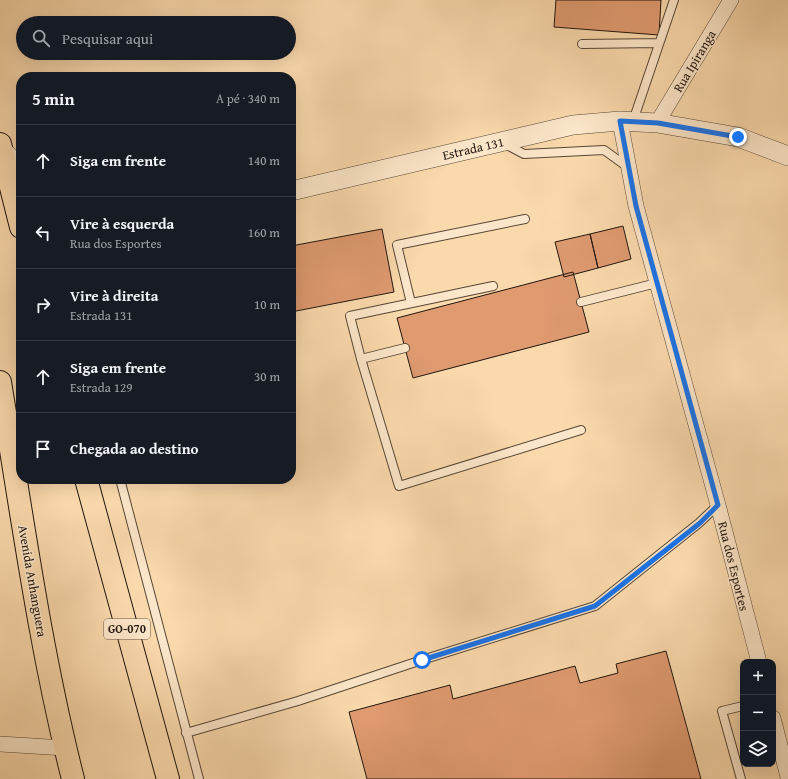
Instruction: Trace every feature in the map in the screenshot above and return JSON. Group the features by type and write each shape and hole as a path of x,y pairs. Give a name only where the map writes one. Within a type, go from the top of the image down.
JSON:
{"highway":[{"path":"1,147 16,177"},
{"name":"Avenida Anhanguera","path":"1,391 16,483"},
{"name":"Avenida Anhanguera","path":"16,484 35,600 73,779"},
{"name":"GO-070","path":"87,484 168,779"}],"street":[{"name":"Rua Ipiranga","path":"658,123 731,0"},
{"name":"Estrada 131","path":"296,190 573,125 627,121 658,123 738,137 788,156"},
{"name":"Rua dos Esportes","path":"627,121 629,168 636,206 718,505 758,659"},
{"path":"776,730 788,777"},
{"path":"0,744 66,748"}],"lane":[{"path":"627,121 659,43 674,0"},
{"path":"582,44 659,43"},
{"path":"501,142 524,154 604,150 629,168"},
{"path":"411,303 397,245 525,219"},
{"path":"581,302 657,283"},
{"path":"493,286 350,316 361,359 399,486 581,430"},
{"path":"361,359 405,348"},
{"path":"121,484 199,779"},
{"path":"186,733 298,700 595,606 700,523 718,505"},
{"path":"740,707 722,711 741,779"}],"building":[{"path":"556,0 661,0 659,35 554,27"},
{"path":"623,226 631,259 598,268 590,234"},
{"path":"382,229 394,292 296,311 296,245"},
{"path":"590,234 598,268 564,277 555,242"},
{"path":"573,272 589,332 413,378 397,318"},
{"path":"666,651 701,779 367,779 349,712 450,685 453,699 575,666 580,683 618,673 616,664"}],"route":[{"path":"422,660 595,606 700,523 718,505 636,206 620,121 658,123 738,137"}]}
